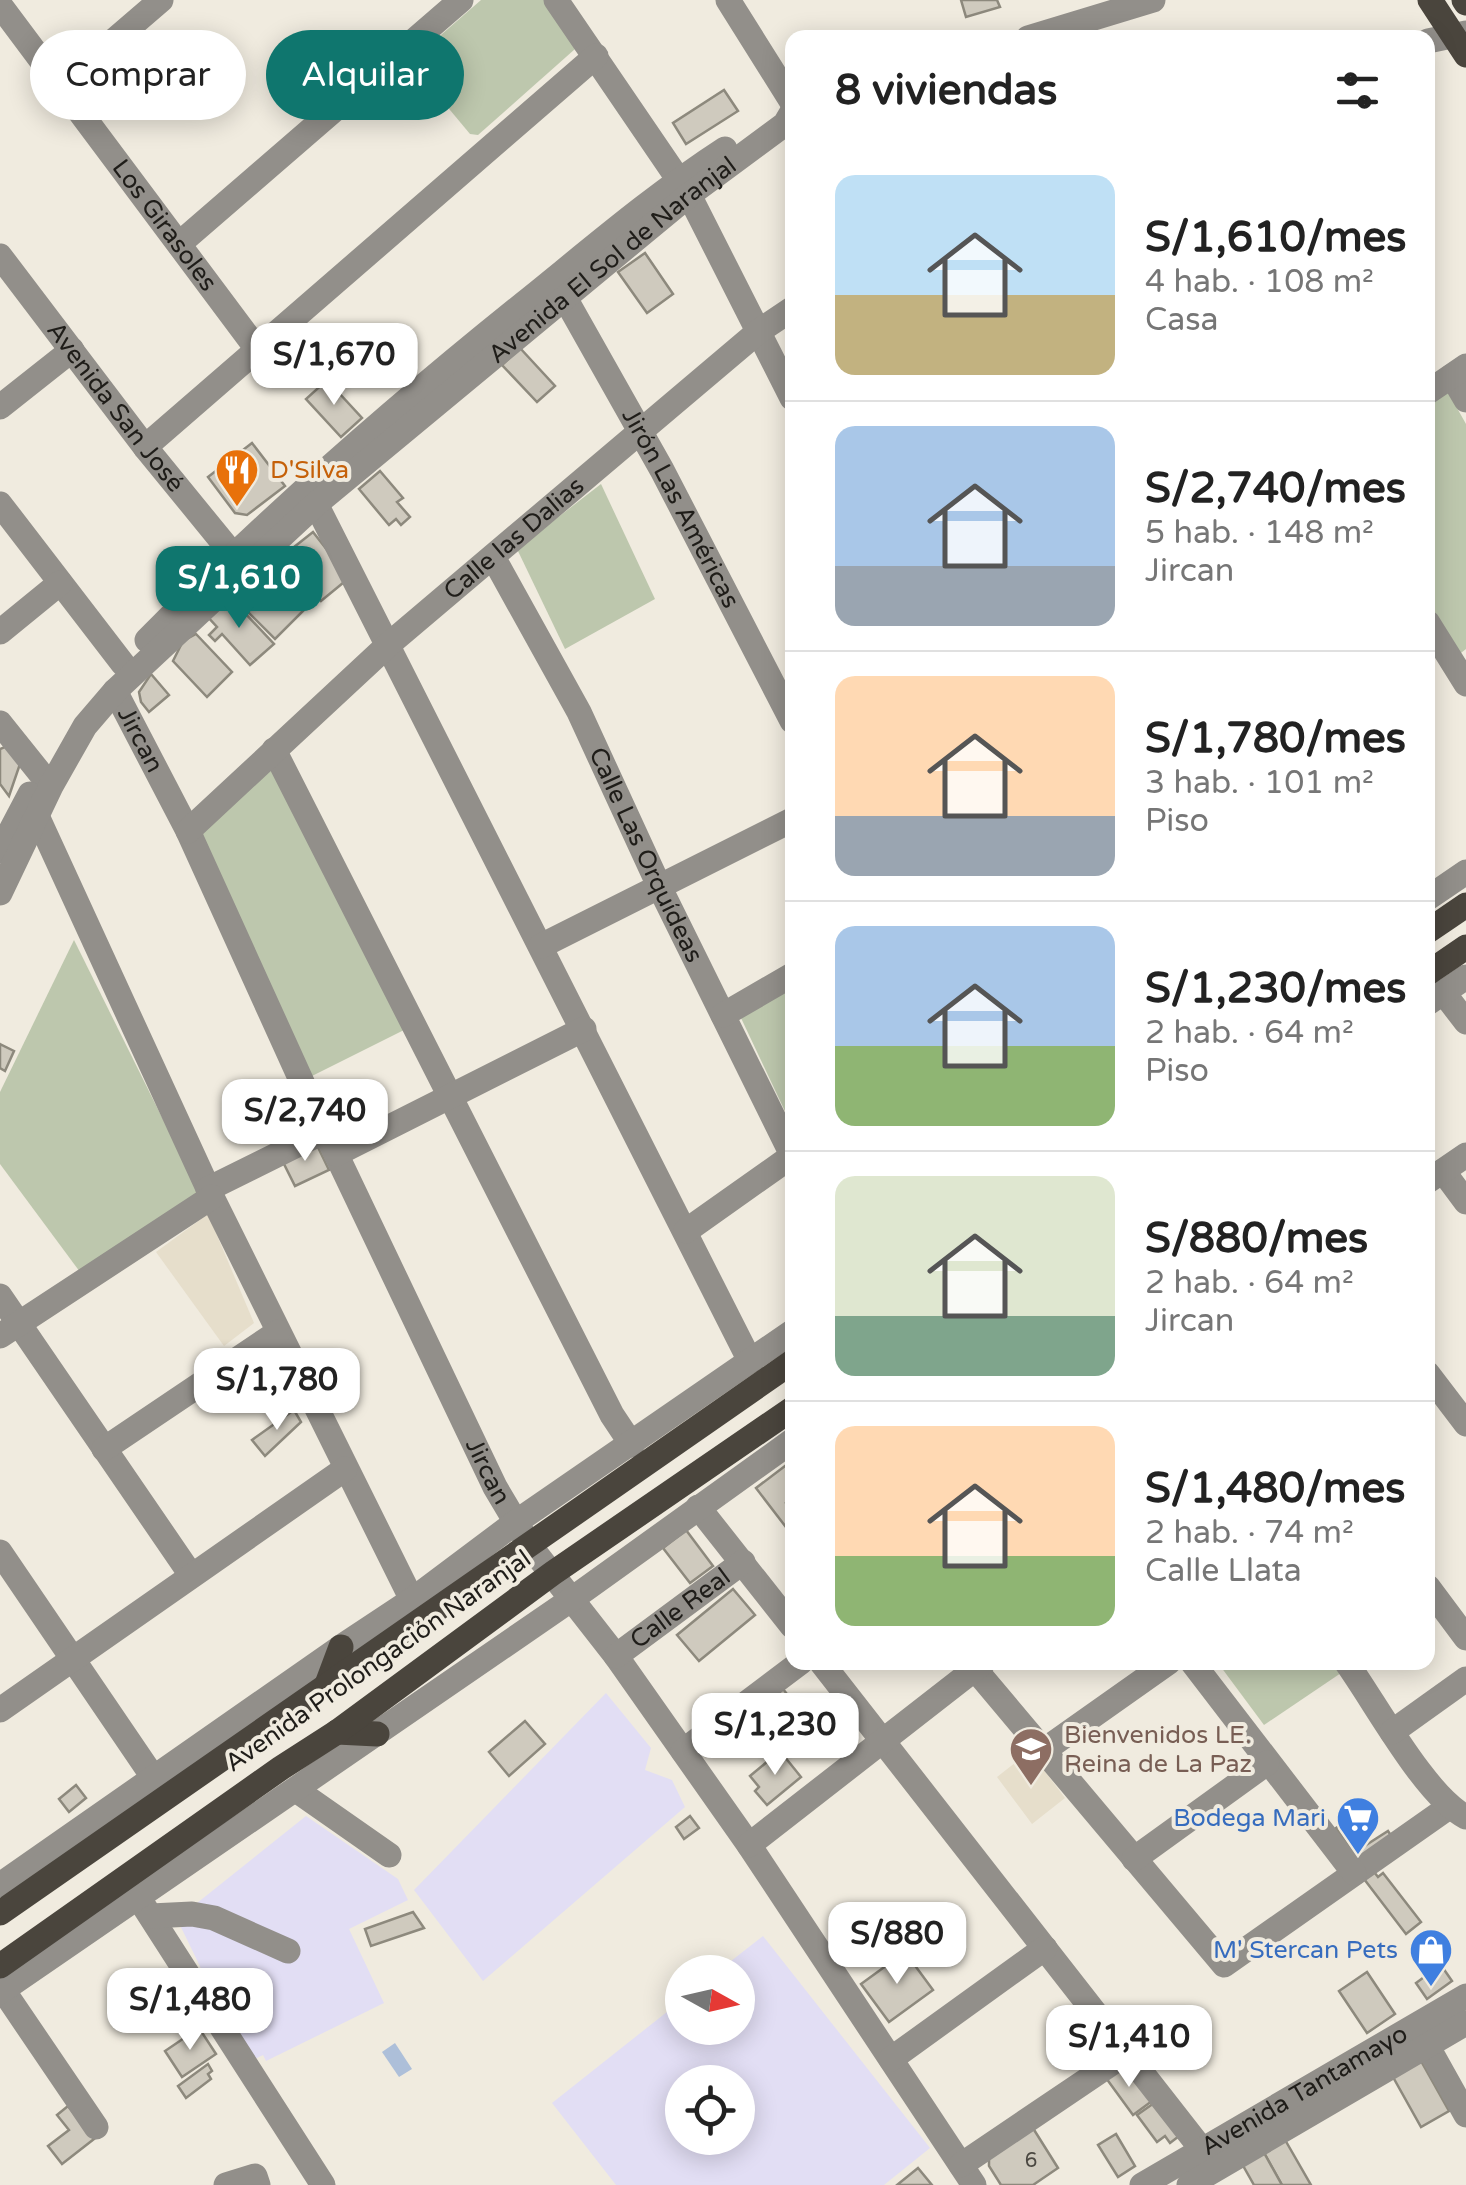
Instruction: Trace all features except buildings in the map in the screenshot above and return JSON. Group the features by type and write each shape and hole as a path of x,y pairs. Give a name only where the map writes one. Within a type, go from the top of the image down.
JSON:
{"main road":[{"path":"1430,0 1462,41"},
{"path":"1435,926 1466,905"},
{"path":"1435,987 1466,946"},
{"name":"Avenida Prolongación Naranjal","path":"0,1913 785,1367"},
{"name":"Avenida Prolongación Naranjal","path":"1,1983 266,1778 337,1732 553,1573 785,1414"},
{"path":"326,1687 341,1647"},
{"path":"337,1732 376,1734"}],"street":[{"path":"126,30 161,0"},
{"path":"178,244 461,0"},
{"path":"556,0 684,187 785,384"},
{"path":"728,0 785,91"},
{"path":"1070,30 1153,0"},
{"name":"Los Girasoles","path":"0,5 30,45"},
{"path":"1435,41 1462,41"},
{"path":"145,446 596,56"},
{"name":"Avenida El Sol de Naranjal","path":"0,893 85,726 240,563 445,367 785,113"},
{"name":"Los Girasoles","path":"86,120 257,350"},
{"name":"Avenida El Sol de Naranjal","path":"0,852 82,703 240,563 565,298 684,187"},
{"name":"Avenida San José","path":"0,256 240,563"},
{"name":"Jirón Las Américas","path":"565,298 640,431 785,708"},
{"name":"Calle las Dalias","path":"188,831 388,644 758,331 785,314"},
{"path":"0,407 72,350"},
{"path":"1435,387 1459,371 1466,400"},
{"path":"0,504 123,664"},
{"path":"316,504 750,1361"},
{"name":"Calle Las Orquídeas","path":"493,556 579,712 660,888 785,1142"},
{"path":"0,632 60,582"},
{"path":"1435,633 1463,673"},
{"name":"Jircan","path":"115,691 188,831 495,1487 530,1546 616,1656 749,1845 968,2175"},
{"path":"0,722 40,774"},
{"path":"274,750 612,1415 632,1445"},
{"path":"37,816 210,1193 412,1600"},
{"path":"541,946 785,824"},
{"path":"1435,887 1466,872"},
{"path":"1435,989 1466,978"},
{"path":"723,1015 785,979"},
{"path":"1435,992 1466,1022"},
{"path":"9,1329 210,1193 452,1097 584,1030"},
{"path":"1466,1154 1435,1176 1466,1202"},
{"path":"686,1230 785,1161"},
{"path":"0,1296 9,1329 104,1449 191,1575"},
{"path":"104,1449 278,1332"},
{"name":"Avenida Prolongación Naranjal","path":"0,1885 785,1337"},
{"path":"1435,1383 1466,1424"},
{"path":"96,2127 1,1983 144,1907 296,1790 572,1600 785,1446"},
{"path":"0,1710 345,1469"},
{"path":"698,1507 785,1617"},
{"path":"0,1552 153,1778"},
{"name":"Calle Real","path":"616,1656 742,1562"},
{"path":"1435,1596 1466,1638"},
{"path":"683,1751 790,1670"},
{"path":"827,1670 1202,2151"},
{"path":"749,1845 884,1742 970,1670"},
{"path":"980,1670 1224,1965 1354,1873 1457,1812 1392,1732 1351,1670"},
{"path":"1043,1750 1158,1670"},
{"path":"1198,1670 1354,1873"},
{"path":"1392,1732 1466,1679"},
{"path":"1134,1858 1267,1763"},
{"path":"296,1790 390,1855"},
{"path":"144,1907 204,1916 288,1951"},
{"path":"144,1907 323,2185"},
{"path":"891,2059 1045,1948"},
{"name":"Avenida Tantamayo","path":"1142,2185 1466,1996"},
{"name":"Avenida Tantamayo","path":"1189,2185 1466,2023"},
{"path":"1428,2047 1466,2115"},
{"path":"968,2175 1127,2053"},
{"path":"226,2185 255,2176 258,2185"}],"shaded area":[{"path":"208,1214 254,1323 224,1346 156,1252"},
{"path":"606,1693 651,1748 645,1770 672,1780 685,1807 483,1981 414,1890"},
{"name":"Bienvenidos LE. Reina de La Paz","path":"1034,1748 1038,1762 1065,1798 1032,1824 997,1777"},
{"path":"306,1816 398,1879 408,1900 349,1929 384,2003 266,2061 263,2055 247,2063 177,1919"},
{"path":"763,1936 930,2148 884,2185 616,2185 552,2103 665,2013 665,2045 755,2045 755,1955 739,1955"}],"green space":[{"path":"481,0 547,0 575,49 478,135 470,134 458,120 464,120 464,30 447,30"},
{"path":"1448,392 1466,424 1466,649 1457,656 1435,619 1435,401"},
{"path":"601,484 655,599 565,649 517,549"},
{"path":"273,766 408,1028 308,1078 198,835"},
{"path":"74,940 200,1194 80,1272 0,1164 0,1092"},
{"path":"785,992 785,1111 741,1018"},
{"path":"1223,1670 1341,1673 1264,1725"}],"water":[{"path":"395,2043 412,2069 399,2077 382,2052"}],"place":[{"name":"D'Silva","path":"237,508"},
{"name":"Bienvenidos LE. Reina de La Paz","path":"1031,1787"},
{"name":"Bodega Mari","path":"1358,1856"},
{"name":"M' Stercan Pets","path":"1431,1988"}]}
